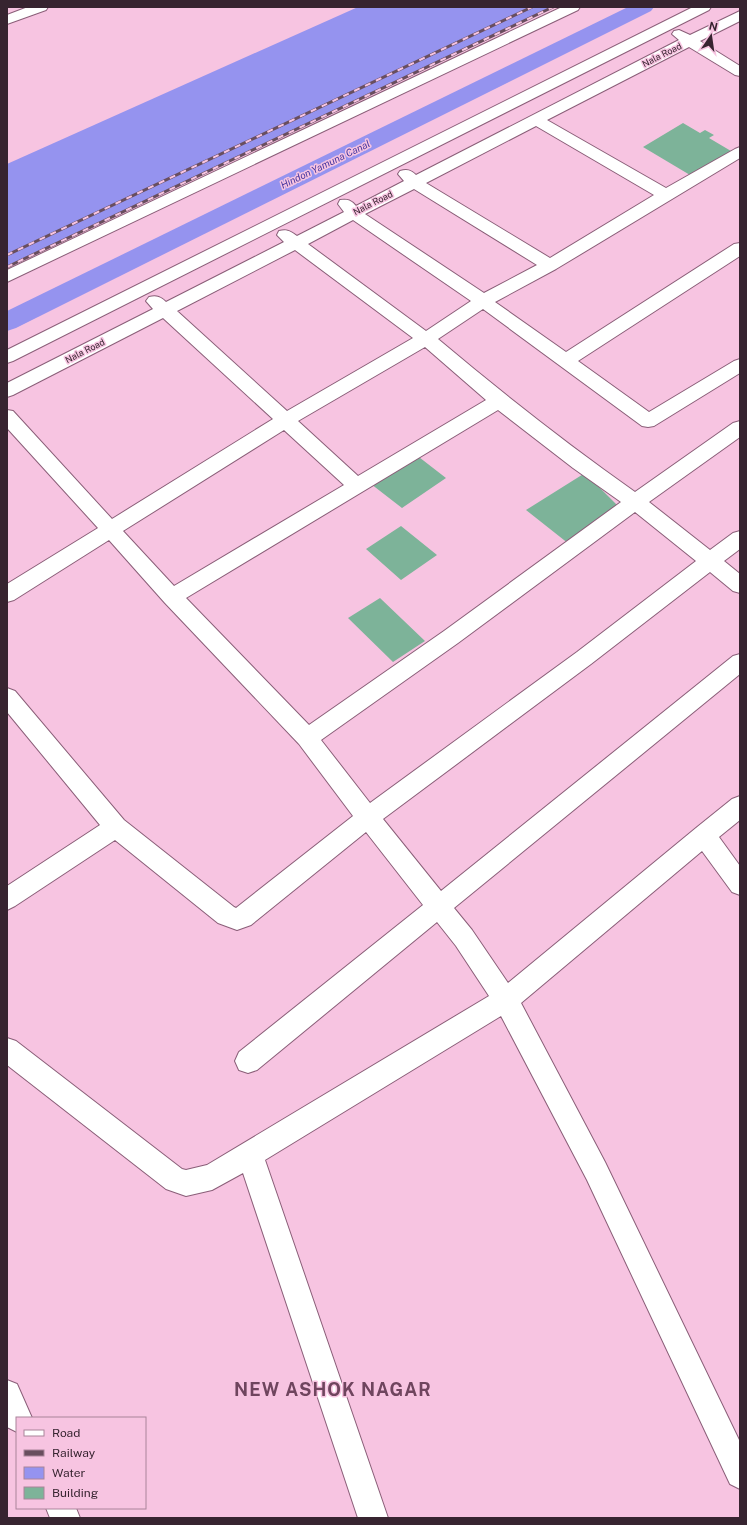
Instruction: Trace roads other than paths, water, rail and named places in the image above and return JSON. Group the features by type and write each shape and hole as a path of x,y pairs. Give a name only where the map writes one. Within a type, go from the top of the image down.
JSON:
{"street":[{"path":"7,20 41,7"},
{"path":"7,278 573,7"},
{"path":"7,357 704,7"},
{"name":"Nala Road","path":"7,391 740,15"},
{"path":"666,26 740,72"},
{"path":"535,119 666,195"},
{"path":"7,594 286,420 426,339 484,301 550,265 740,152"},
{"path":"394,162 414,182 550,265"},
{"path":"336,191 353,213 484,301 648,421 740,365"},
{"path":"272,224 295,243 426,339 499,401 580,463 635,502 740,585"},
{"path":"566,361 740,248"},
{"path":"142,289 357,486"},
{"path":"172,597 499,401"},
{"path":"7,416 172,597 307,738 367,818 464,938 506,1000 596,1171 740,1474"},
{"path":"307,738 451,638 635,502 740,428"},
{"path":"7,697 116,827 226,915 237,919 243,917 367,818 584,658 740,538"},
{"path":"248,1060 740,662"},
{"path":"7,1050 175,1180 186,1183 212,1178 506,1000 740,806"},
{"path":"7,899 116,827"},
{"path":"704,835 740,885"},
{"path":"250,1154 373,1518"},
{"path":"7,1394 18,1417"}],"water":[{"path":"358,7 552,7 7,266 7,164"}],"waterway":[{"name":"Hindon Yamuna Canal","path":"7,322 644,7"}],"railway":[{"path":"7,255 532,7"},
{"path":"7,267 553,7"}],"district":[{"name":"NEW ASHOK NAGAR","path":"333,1390"}]}
